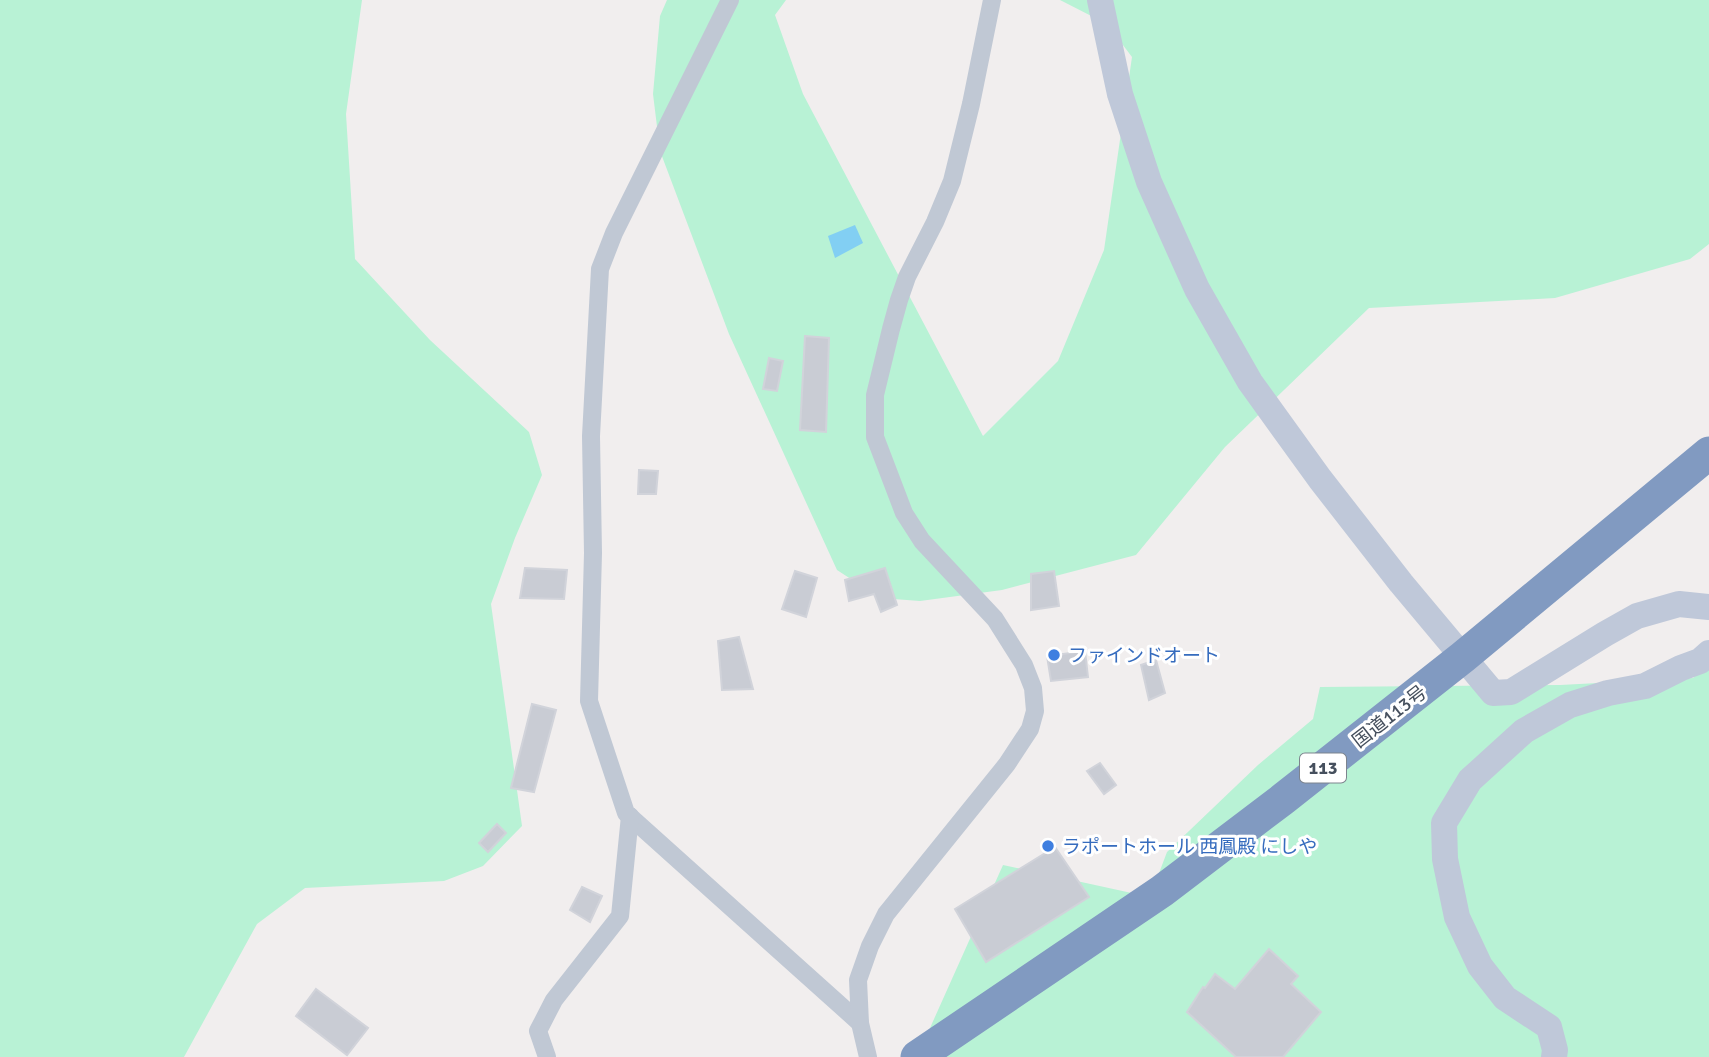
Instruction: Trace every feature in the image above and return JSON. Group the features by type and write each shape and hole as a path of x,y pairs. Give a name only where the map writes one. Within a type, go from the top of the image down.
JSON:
{"highway":[{"name":"国道113号","path":"917,1057 1162,891 1283,799 1463,657 1709,453"}],"street":[{"path":"730,0 614,233 600,269 591,436 593,553 589,701 626,813 860,1023"},
{"path":"868,1057 860,1023 859,980 870,946 886,914 1007,764 1030,729 1035,711 1033,688 1024,664 995,619 922,541 904,513 874,437 875,395 891,329 907,277 952,181 992,0"},
{"path":"1100,0 1120,94 1145,170 1196,289 1250,382 1320,480 1493,693 1511,692 1637,616 1679,604 1709,607"},
{"path":"1554,1057 1555,1050 1549,1027 1505,998 1480,966 1457,917 1445,859 1444,823 1470,780 1524,731 1570,705 1608,693 1645,686 1700,661 1709,653"},
{"path":"547,1057 538,1031 554,1000 620,916 630,816"}],"green space":[{"path":"0,0 362,0 346,114 355,259 430,340 529,432 542,475 491,604 522,826 483,866 444,881 305,888 257,924 184,1057 0,1057"},
{"path":"667,0 786,0 775,15 803,94 983,436 1058,361 1104,250 1132,57 1107,24 1060,0 1709,0 1709,244 1690,259 1555,298 1369,308 1225,447 1136,555 1002,590 920,601 880,598 837,570 729,334 660,151 653,94 660,16"},
{"path":"1709,665 1709,1057 917,1057 1003,865 1150,897 1167,852 1258,765 1313,719 1320,687 1560,685 1693,678"}],"water":[{"path":"855,225 863,243 835,258 828,236"}],"building":[{"path":"805,336 829,338 826,432 800,430"},
{"path":"769,358 783,361 777,391 763,389"},
{"path":"639,470 658,471 656,494 638,494"},
{"path":"525,568 567,570 564,599 520,598"},
{"path":"885,568 897,605 881,612 874,594 849,601 845,580"},
{"path":"795,571 817,578 806,617 782,609"},
{"path":"1054,571 1059,606 1031,610 1031,574"},
{"path":"739,637 753,689 722,690 718,641"},
{"path":"1085,651 1088,677 1051,681 1047,656"},
{"path":"1156,660 1165,693 1149,700 1141,665"},
{"path":"532,704 556,710 534,792 511,788"},
{"path":"1100,763 1116,785 1104,794 1087,771"},
{"path":"497,824 506,833 488,852 479,843"},
{"path":"1055,847 1089,897 986,962 955,909"},
{"path":"582,887 602,896 590,922 570,910"},
{"path":"1269,949 1298,976 1291,984 1321,1012 1283,1057 1236,1057 1187,1012 1215,974 1235,989"},
{"path":"316,989 368,1028 347,1055 296,1016"}],"place":[{"name":"ファインドオート","path":"1054,655"},
{"name":"ラポートホール 西鳳殿 にしや","path":"1048,846"}]}
